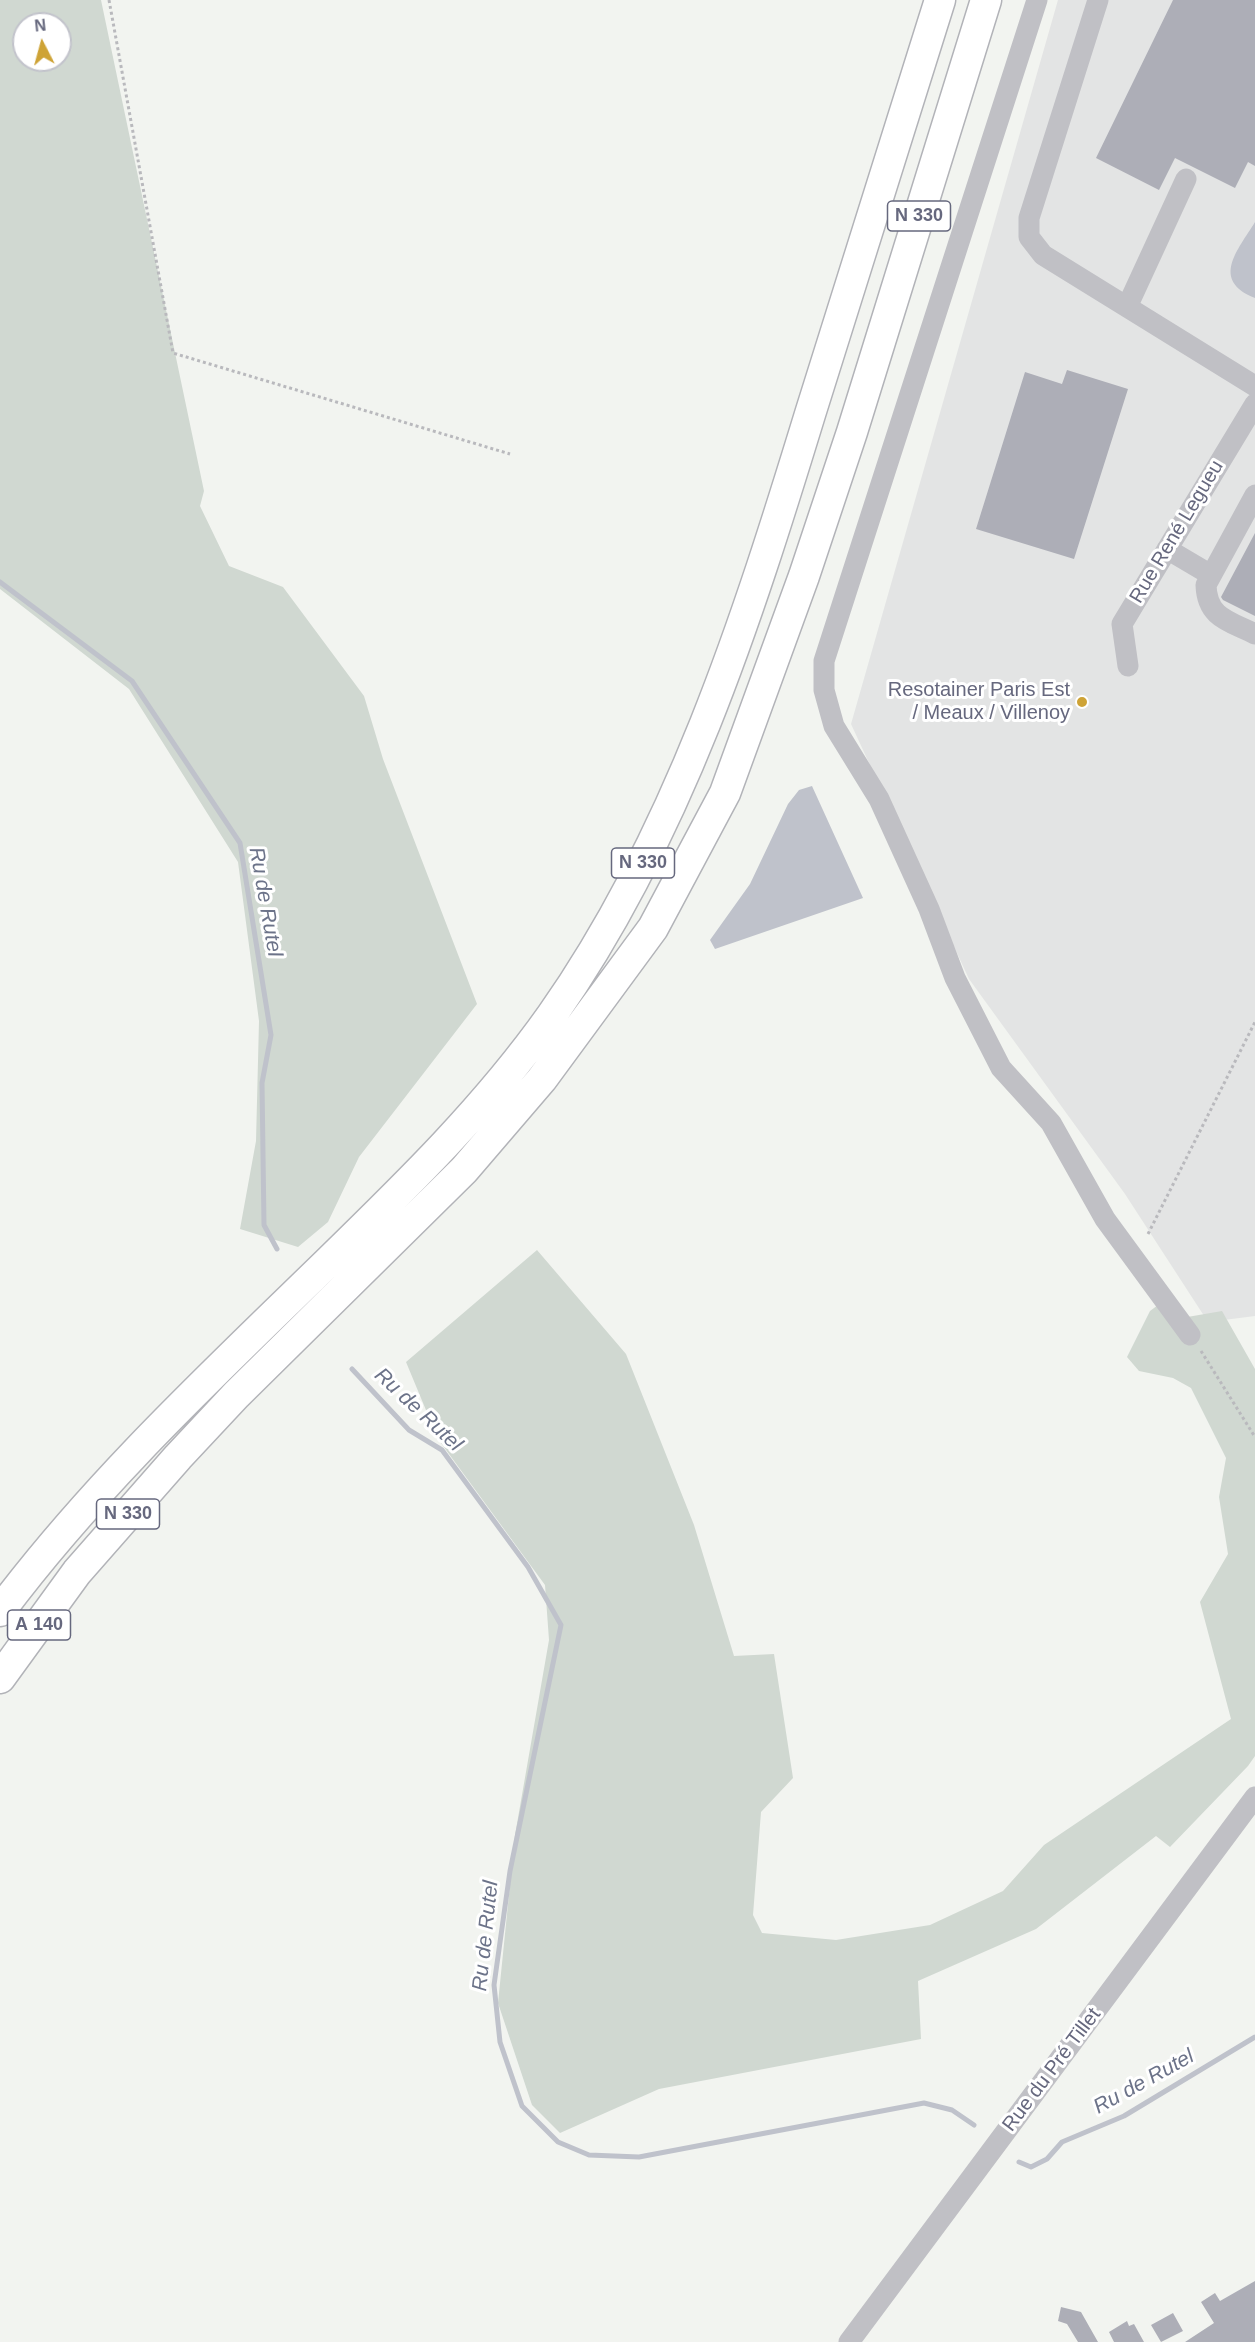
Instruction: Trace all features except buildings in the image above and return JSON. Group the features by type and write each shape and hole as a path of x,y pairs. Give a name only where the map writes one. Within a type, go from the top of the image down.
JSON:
{"highway":[{"name":"N 330","path":"47,1549 182,1404 440,1153 506,1076 551,1017 590,958 664,821 724,677 785,496 940,0"},
{"name":"N 330","path":"77,1572 236,1395 464,1170 542,1079 653,928 725,793 801,587 856,421 986,0"},
{"name":"A 140","path":"0,1611 47,1549"},
{"name":"A 140","path":"0,1678 77,1572"}],"street":[{"path":"1036,0 824,661 824,690 834,726 879,799 929,909 955,978 1001,1068 1051,1123 1105,1220 1190,1335"},
{"path":"1098,0 1029,218 1029,237 1044,255 1255,386"},
{"path":"1127,307 1186,179"},
{"name":"Rue René Legueu","path":"1128,666 1122,624 1255,404"},
{"path":"1255,495 1206,585 1207,601 1214,613 1255,634"},
{"path":"1167,549 1211,575"},
{"name":"Rue du Pré Tillet","path":"849,2342 1255,1797"}],"path":[{"path":"109,0 173,353 510,454"},
{"path":"1148,1234 1255,1022"},
{"path":"1190,1335 1255,1437"}],"shaded area":[{"path":"0,0 101,0 204,491 200,506 229,566 283,587 364,696 383,759 477,1004 359,1157 328,1222 298,1247 240,1229 256,1141 259,1021 238,862 129,689 0,589"},
{"path":"1058,0 1255,0 1255,1316 1208,1322 1125,1194 969,979 851,724"},
{"path":"1255,222 1255,298 1241,291 1231,273 1236,254"},
{"path":"812,786 863,898 715,949 710,940 750,884 788,804 799,790"},
{"path":"537,1250 626,1354 694,1525 734,1656 774,1654 793,1778 761,1812 753,1915 762,1933 836,1940 930,1925 1003,1891 1044,1845 1231,1719 1200,1602 1228,1554 1219,1497 1226,1458 1191,1388 1173,1378 1139,1371 1127,1357 1150,1311 1162,1302 1170,1320 1222,1311 1255,1369 1255,1756 1248,1766 1170,1847 1156,1836 1036,1929 918,1981 921,2039 659,2089 560,2133 532,2105 498,2003 515,1835 549,1640 545,1585 438,1439 406,1362"}],"waterway":[{"name":"Ru de Rutel","path":"0,582 132,681 240,843 271,1035 262,1083 264,1225 277,1249"},
{"name":"Ru de Rutel","path":"352,1369 409,1430 442,1450 528,1567 561,1625 510,1871 494,1985 500,2042 522,2106 558,2142 589,2155 639,2157 924,2103 952,2110 974,2125"},
{"name":"Ru de Rutel","path":"1019,2162 1031,2167 1047,2159 1062,2142 1124,2116 1255,2037"}],"place":[{"name":"Resotainer Paris Est / Meaux / Villenoy","path":"1082,702"}]}
